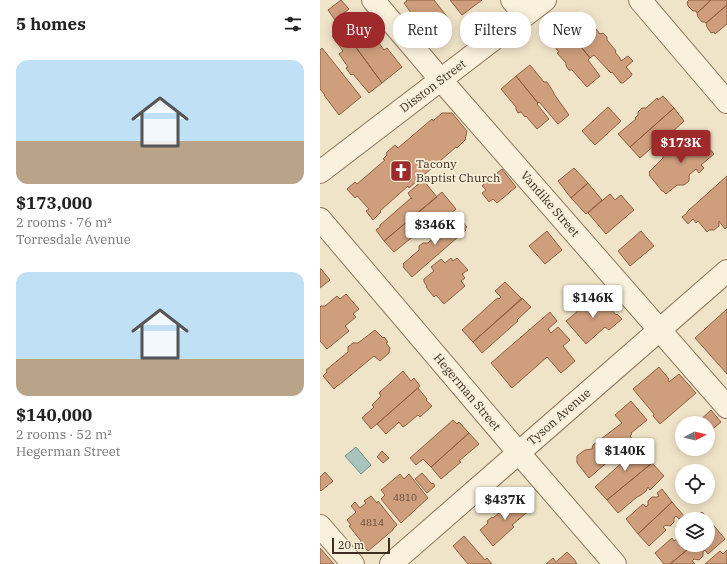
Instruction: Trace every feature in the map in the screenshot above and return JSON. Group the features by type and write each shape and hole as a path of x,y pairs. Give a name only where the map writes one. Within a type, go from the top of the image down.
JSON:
{"street":[{"name":"Vandike Street","path":"373,0 727,407"},
{"name":"Disston Street","path":"320,172 441,80 519,7 545,0"},
{"path":"640,0 727,102"},
{"name":"Hegerman Street","path":"320,219 615,564"},
{"name":"Tyson Avenue","path":"391,564 727,271"},
{"path":"320,526 353,564"}],"water":[{"path":"356,447 371,465 361,474 345,456"}],"building":[{"path":"341,0 349,9 345,12 332,12 332,16 328,10"},
{"path":"406,0 434,0 443,12 410,12 404,3 407,1"},
{"path":"450,0 482,0 466,12 460,12"},
{"path":"689,0 711,0 697,13 688,6 687,2"},
{"path":"711,0 727,0 727,5 706,23 702,22 697,13"},
{"path":"727,5 727,24 715,34 714,32 711,33 706,23"},
{"path":"596,29 600,34 603,33 607,37 607,40 616,51 615,52 621,61 628,56 633,61 626,67 632,74 623,83 621,83 594,55 590,58 582,48 596,48"},
{"path":"322,48 361,97 339,115 320,89 320,50"},
{"path":"341,48 357,48 382,83 369,93 346,68 348,67 339,54 343,51"},
{"path":"356,48 383,48 384,50 387,48 402,67 382,83"},
{"path":"556,48 582,48 590,58 588,60 600,76 587,87 572,70 569,70 566,63 557,53 559,52"},
{"path":"530,65 544,82 547,82 569,115 558,124 539,102 538,103 516,76"},
{"path":"516,76 549,119 537,129 526,116 525,117 521,112 518,113 516,107 501,89"},
{"path":"663,96 674,108 630,147 618,134 636,119 635,118 638,115 638,112 642,108 646,108 657,98 658,100"},
{"path":"608,107 621,121 595,145 582,131"},
{"path":"674,108 684,121 669,135 664,142 657,143 640,158 630,147"},
{"name":"Tacony Baptist Church","path":"442,113 452,113 467,131 465,140 409,188 408,186 380,211 381,212 373,220 366,211 369,209 357,196 355,198 347,189 355,182 357,184 385,160 383,159 387,155 386,153 395,145 398,148 432,119 433,121"},
{"path":"695,132 714,154 701,165 704,168 699,173 696,169 689,175 689,181 684,185 677,185 666,194 649,175 649,172 663,158 663,155 669,150 673,150"},
{"path":"574,168 588,183 571,198 558,181"},
{"path":"502,169 516,187 497,203 493,199 489,202 482,193 486,190 482,186"},
{"path":"727,176 727,227 725,229 719,221 719,226 714,230 709,230 707,232 698,221 696,223 693,219 688,224 682,217"},
{"path":"423,180 437,197 384,241 376,230 411,198 412,199 408,193"},
{"path":"588,183 602,200 586,214 571,198"},
{"path":"442,192 456,209 435,227 431,222 394,252 384,241"},
{"path":"610,194 615,200 621,195 634,210 606,234 588,213"},
{"path":"456,214 467,227 464,229 466,230 412,277 403,267 403,264 419,250 419,246 423,243 428,243 447,226 445,223"},
{"path":"547,231 562,250 545,264 529,246"},
{"path":"641,231 654,246 630,266 618,251"},
{"path":"451,258 453,261 457,258 468,270 462,274 465,278 461,281 465,286 444,304 436,295 434,297 426,287 427,286 424,279 434,271 431,267 441,259 445,263"},
{"path":"320,269 330,280 320,288"},
{"path":"505,282 522,299 473,342 462,330 495,300 501,297 495,291"},
{"path":"346,294 359,309 353,314 356,317 345,326 349,331 327,349 320,341 320,307 325,306 337,296 340,299"},
{"path":"598,294 616,315 617,314 622,319 609,330 605,327 586,344 566,321"},
{"path":"522,298 531,307 517,320 518,321 482,353 473,342"},
{"path":"727,309 727,374 695,338"},
{"path":"550,312 557,321 548,329 551,333 558,327 570,340 563,346 575,361 561,373 547,357 512,388 491,363"},
{"path":"375,330 388,342 386,343 390,348 389,353 380,361 374,356 334,389 323,376 327,372 326,370 348,352 348,347 353,343 358,343"},
{"path":"659,367 669,379 669,382 679,374 696,393 660,424 653,416 654,414 633,389"},
{"path":"403,371 411,381 414,378 420,386 371,429 362,418 374,407 372,405 381,396 379,393"},
{"path":"418,388 432,406 420,417 418,415 403,427 399,422 386,434 377,424"},
{"path":"631,401 647,420 631,433 632,434 630,436 633,440 589,478 577,463 577,456 585,450 592,449 593,445 622,423 615,415"},
{"path":"711,410 721,422 715,427 715,416 705,416"},
{"path":"453,420 457,424 459,422 469,433 431,467 423,459 416,465 410,458"},
{"path":"469,433 479,444 441,479 431,467"},
{"path":"647,441 652,447 647,451 650,454 647,457 652,463 607,500 595,487 625,460 626,462 639,451 637,448"},
{"path":"382,451 389,458 383,463 377,457"},
{"path":"652,463 664,476 650,490 648,487 646,491 618,513 607,500"},
{"path":"325,472 333,481 321,491 320,477"},
{"path":"422,473 435,486 427,493 415,479"},
{"path":"400,474 404,479 409,474 428,498 401,523 381,499 385,495 381,490"},
{"path":"662,489 672,502 638,534 626,519 643,504 646,507 648,505 648,501 652,497 659,496 657,493"},
{"path":"371,496 377,503 378,501 397,525 368,551 349,526 351,525 347,520 356,512 351,506 355,502 360,508 366,503 364,501"},
{"path":"519,496 531,509 512,525 514,527 493,546 480,530 488,523 487,521 492,517 493,518"},
{"path":"672,502 681,512 675,512 674,522 670,526 666,525 663,527 666,530 649,546 638,534"},
{"path":"715,527 725,539 715,548"},
{"path":"464,536 485,560 487,558 492,564 468,564 453,546"},
{"path":"672,538 675,540 675,552 685,552 670,564 664,564 655,553"},
{"path":"320,548 334,564 320,564"},
{"path":"727,550 727,564 705,564 720,551 723,554"},
{"path":"567,552 577,564 546,564 553,558 556,562"},
{"path":"685,552 703,552 703,556 699,560 694,559 692,561 695,564 670,564"}],"place":[{"name":"Tacony Baptist Church","path":"401,171"}]}
